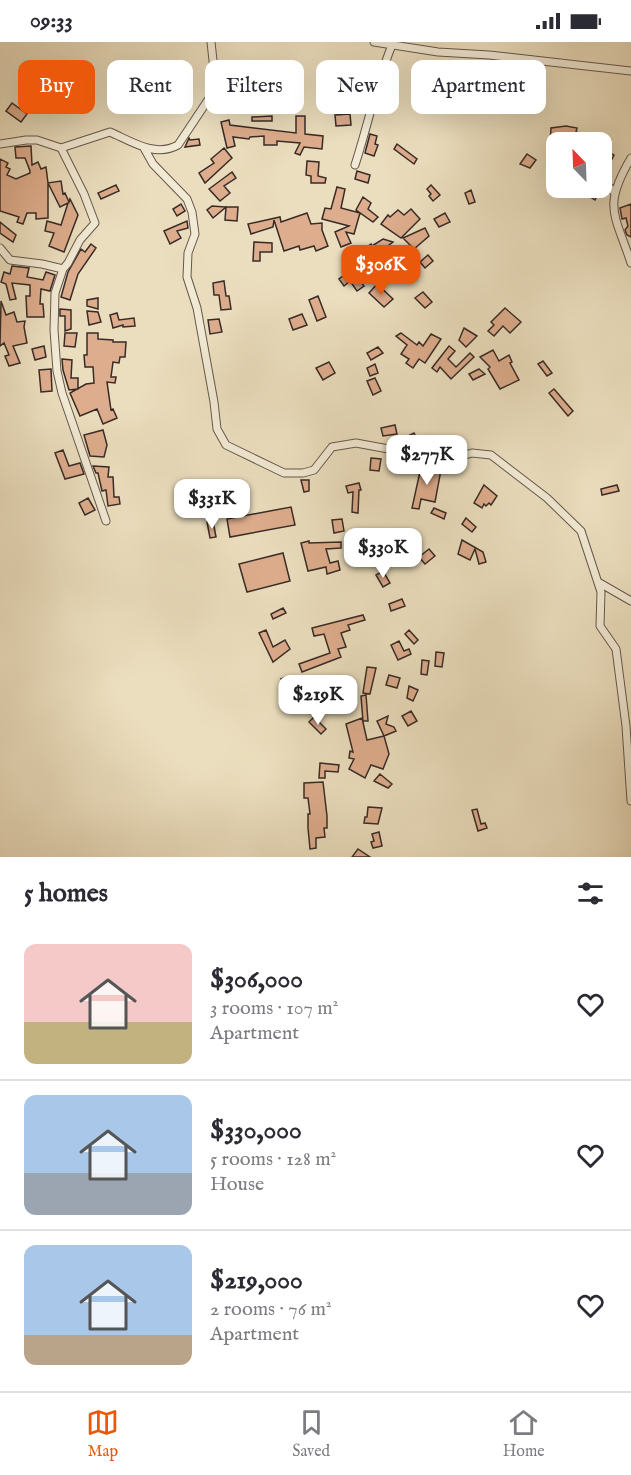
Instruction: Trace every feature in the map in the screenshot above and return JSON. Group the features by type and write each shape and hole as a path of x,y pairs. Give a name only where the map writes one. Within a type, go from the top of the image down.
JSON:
{"street":[{"path":"0,144 37,140 61,148 110,132 144,148 170,150 177,145 212,94 214,79 212,42"},
{"path":"374,42 631,71"},
{"path":"355,165 370,121 381,71 392,45"},
{"path":"61,148 84,194 95,223 80,240 63,268 55,293 54,330 57,371 62,393 106,522"},
{"path":"144,148 153,164 187,199 192,212 195,234 188,253 187,277 197,308 217,429 226,445 284,472 294,473 314,470 332,447 356,443 448,460 472,453 491,455 547,498 581,531 601,592 600,626 616,649 626,726 631,801"},
{"path":"631,158 617,181 613,216 631,263"},
{"path":"612,190 615,193"},
{"path":"0,248 10,260 63,268"},
{"path":"598,582 631,602"}],"building":[{"path":"12,103 18,107 18,114 27,114 21,122 6,111"},
{"path":"350,114 351,125 336,126 335,115"},
{"path":"272,116 272,121 252,121 252,117"},
{"path":"296,116 305,116 305,134 323,136 322,149 304,147 300,155 295,153 300,143 277,141 277,145 264,145 264,136 249,139 233,137 235,146 227,148 221,122 229,120 230,125 296,133"},
{"path":"566,126 577,128 576,132 551,132 551,128"},
{"path":"370,134 377,136 375,144 378,145 374,156 365,153"},
{"path":"189,138 190,140 199,139 200,145 185,147"},
{"path":"397,144 417,159 414,164 394,149"},
{"path":"31,146 32,165 38,162 41,169 46,167 48,218 36,219 36,213 27,213 23,224 17,222 19,217 0,211 0,159 8,163 6,167 10,169 7,175 16,179 30,171 25,158 16,158 15,147"},
{"path":"224,148 232,158 205,183 199,173 214,163 211,159"},
{"path":"527,154 536,160 530,168 520,164"},
{"path":"307,161 319,162 318,176 326,178 325,183 311,183 311,176 306,175"},
{"path":"357,171 370,175 368,183 355,179"},
{"path":"232,172 236,178 224,186 230,193 220,201 209,189"},
{"path":"61,181 63,194 65,193 69,202 70,199 78,215 64,252 49,246 54,233 45,231 47,221 61,225 68,203 60,207 48,183"},
{"path":"116,185 119,191 101,199 98,193"},
{"path":"431,185 440,195 433,201 427,189"},
{"path":"337,187 345,189 341,208 360,213 354,234 346,232 351,243 341,247 335,232 349,226 322,219 325,208 331,209"},
{"path":"471,190 475,202 469,204 465,193"},
{"path":"363,197 371,203 368,209 378,217 373,222 356,210"},
{"path":"181,204 185,211 177,216 173,209"},
{"path":"631,204 631,237 625,230 628,226 626,218 622,219 620,208"},
{"path":"212,206 226,207 213,218 207,210"},
{"path":"226,207 238,207 237,221 225,220"},
{"path":"411,209 420,219 401,238 381,224 388,215 390,217 398,210 404,215"},
{"path":"307,213 311,224 322,223 328,246 316,251 314,246 300,250 299,246 284,251 274,220 273,227 251,234 248,224 280,217 281,222"},
{"path":"445,213 450,222 439,227 434,219"},
{"path":"187,221 188,228 177,231 181,238 170,244 164,231"},
{"path":"0,222 16,235 13,242 0,233"},
{"path":"425,228 429,236 414,249 403,238"},
{"path":"383,239 393,242 377,254 383,262 376,268 373,264 358,270 354,262 368,256 365,248"},
{"path":"254,242 272,243 272,252 260,252 260,261 253,261"},
{"path":"91,244 96,248 78,274 70,300 61,297 68,272 81,249 85,252"},
{"path":"428,255 433,261 425,268 420,262"},
{"path":"12,266 29,268 27,277 43,280 46,272 55,275 50,291 41,289 40,304 43,304 44,317 27,317 26,296 30,296 30,285 12,283 16,299 10,300 6,284 1,282 4,272 10,274"},
{"path":"352,269 364,286 357,291 350,281 344,286 339,279"},
{"path":"224,281 231,309 221,310 219,295 214,295 213,283"},
{"path":"377,284 393,299 384,307 369,293"},
{"path":"423,292 432,302 425,308 415,298"},
{"path":"318,296 326,317 317,321 309,300"},
{"path":"98,298 98,309 87,306 87,300"},
{"path":"1,301 6,315 14,312 17,322 25,321 27,343 13,346 20,363 9,366 5,356 9,355 4,343 0,346"},
{"path":"505,308 521,322 510,333 503,326 494,336 488,331 494,325 491,322"},
{"path":"60,309 71,310 71,329 65,331 65,316 60,316"},
{"path":"87,311 98,312 101,322 89,325"},
{"path":"117,313 119,320 134,318 135,326 123,327 123,325 113,328 110,315"},
{"path":"302,314 307,325 293,330 289,319"},
{"path":"219,319 222,332 210,334 208,320"},
{"path":"464,328 477,336 466,347 459,340"},
{"path":"65,333 77,333 75,347 64,346"},
{"path":"87,333 98,333 98,339 126,342 125,357 120,357 119,363 113,362 111,377 116,377 115,383 107,382 111,410 113,409 117,418 103,424 97,409 80,416 70,393 86,384 94,383 93,367 85,367"},
{"path":"401,333 417,345 419,342 423,346 431,334 441,339 425,363 419,359 413,368 406,363 409,359 401,354 407,345 396,336"},
{"path":"44,346 46,357 35,360 32,349"},
{"path":"449,346 455,351 448,359 456,367 470,353 474,357 451,379 440,367 437,372 432,368"},
{"path":"378,347 383,353 371,360 367,353"},
{"path":"493,350 499,361 509,355 512,362 510,363 519,380 500,389 488,369 490,367 480,357"},
{"path":"62,359 72,360 71,378 78,378 78,389 69,390"},
{"path":"543,361 552,373 547,376 538,364"},
{"path":"329,362 335,373 323,380 316,368"},
{"path":"375,364 378,373 370,376 367,368"},
{"path":"51,369 52,391 41,392 39,370"},
{"path":"479,369 485,374 473,380 469,374"},
{"path":"375,378 381,391 373,395 367,381"},
{"path":"554,389 573,411 568,416 549,393"},
{"path":"395,425 397,434 383,436 381,428"},
{"path":"103,430 107,445 104,457 90,456 84,435"},
{"path":"414,433 419,443 413,446 408,436"},
{"path":"63,450 69,466 80,463 84,474 65,479 55,453"},
{"path":"371,458 381,459 379,471 370,470"},
{"path":"93,466 109,467 108,477 113,477 114,497 119,497 120,504 108,506 106,490 102,491 98,473"},
{"path":"421,467 441,470 435,502 421,499 419,509 412,508"},
{"path":"301,480 309,480 309,491 304,492"},
{"path":"359,483 361,490 359,490 358,513 352,512 353,492 348,493 346,486"},
{"path":"484,485 497,496 491,505 484,504 482,508 474,503"},
{"path":"617,485 619,491 602,495 601,489"},
{"path":"88,498 95,510 85,515 79,503"},
{"path":"291,507 295,525 230,537 227,519"},
{"path":"434,508 446,513 444,519 431,513"},
{"path":"466,518 476,527 472,532 462,524"},
{"path":"342,519 344,531 334,533 332,520"},
{"path":"213,521 216,537 210,538 207,522"},
{"path":"462,540 483,552 486,562 479,564 475,549 470,560 458,554"},
{"path":"309,541 309,543 341,542 341,548 326,549 330,563 338,561 340,570 327,574 326,567 308,571 301,543"},
{"path":"429,549 435,556 425,564 419,557"},
{"path":"283,553 290,581 247,592 239,564"},
{"path":"383,571 390,583 383,587 376,575"},
{"path":"402,599 405,606 391,611 389,604"},
{"path":"283,608 286,613 273,619 271,614"},
{"path":"363,615 365,620 348,625 350,630 341,633 346,647 338,649 341,657 302,672 299,664 330,653 324,634 314,636 312,628"},
{"path":"266,630 273,647 285,640 290,649 273,662 259,633"},
{"path":"409,630 418,640 414,644 405,634"},
{"path":"399,641 404,651 409,649 411,654 398,660 391,645"},
{"path":"436,652 444,653 442,667 435,666"},
{"path":"422,660 429,661 427,675 421,674"},
{"path":"367,667 376,668 370,694 363,693"},
{"path":"389,675 400,678 397,688 386,685"},
{"path":"286,677 289,684 293,682 296,690 306,686 313,705 305,708 300,697 292,701 281,679"},
{"path":"409,686 418,690 413,701 407,698"},
{"path":"366,695 368,721 363,721 361,696"},
{"path":"411,711 417,721 408,726 402,716"},
{"path":"388,716 386,724 394,727 396,731 384,736 377,721"},
{"path":"314,717 326,729 321,734 309,722"},
{"path":"362,718 367,740 384,736 389,754 383,769 371,765 365,778 349,769 354,759 349,758 350,751 353,752 346,724"},
{"path":"320,763 339,765 338,772 325,771 325,778 319,778"},
{"path":"380,774 392,784 388,788 374,781"},
{"path":"323,782 327,828 324,828 325,837 316,838 316,848 310,849 308,814 310,814 308,798 304,798 304,783"},
{"path":"368,807 382,808 378,824 364,823"},
{"path":"477,809 481,824 485,823 487,828 478,831 472,810"},
{"path":"379,832 382,846 373,848 372,834"},
{"path":"358,849 370,857 352,857"}]}
